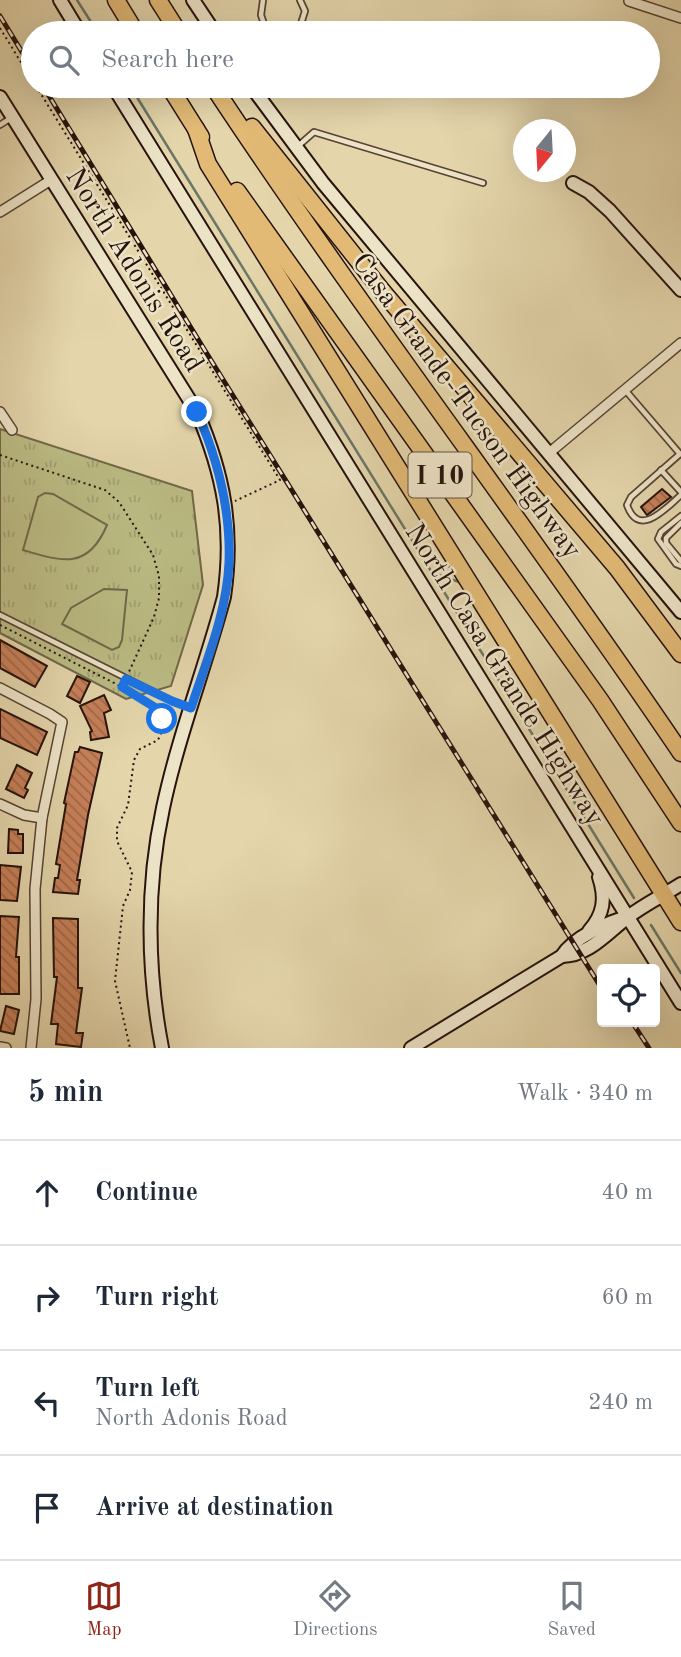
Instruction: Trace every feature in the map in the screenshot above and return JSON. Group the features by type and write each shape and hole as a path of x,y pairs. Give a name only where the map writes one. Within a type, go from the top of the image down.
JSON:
{"highway":[{"path":"116,0 129,21"},
{"path":"159,0 172,21"},
{"name":"I 10","path":"177,98 248,207 600,700 681,823"},
{"name":"Casa Grande-Tucson Highway","path":"221,98 305,223 603,639 681,753"},
{"path":"229,98 383,292 617,568 681,654"},
{"path":"196,129 208,164 681,922"}],"street":[{"path":"60,0 73,21"},
{"path":"193,0 207,21"},
{"path":"629,1 681,18"},
{"name":"North Adonis Road","path":"0,97 197,412 218,468 226,505 229,565 224,597 163,807 152,886 154,993 162,1048"},
{"name":"North Casa Grande Highway","path":"120,98 587,851 636,912 681,1003"},
{"path":"264,98 323,183 681,612"},
{"path":"0,212 51,180"},
{"path":"573,183 589,192 610,211 681,290"},
{"path":"549,453 681,343"},
{"path":"0,412 12,430"},
{"path":"0,688 62,722 42,818 35,889 36,999 31,1048"},
{"path":"0,804 24,815 42,818"},
{"path":"582,939 598,920 604,901 599,877 587,851"},
{"path":"562,957 571,956 587,948 636,912 681,884"},
{"path":"411,1048 562,957 569,947 613,920 636,912"},
{"path":"0,1047 6,1048"}],"lane":[{"path":"263,0 261,15 263,21"},
{"path":"300,0 305,11 302,21"},
{"path":"0,125 13,118"},
{"path":"297,148 314,132 483,183"},
{"path":"626,391 680,454 661,470 631,497 627,505 636,518 647,521 681,494 661,470"},
{"path":"681,516 661,532 658,539 676,564 681,563"},
{"path":"681,523 666,537 666,543 681,563"},
{"path":"0,615 126,679 191,708"}],"path":[{"path":"0,28 21,62"},
{"path":"43,98 280,480 226,505"},
{"path":"0,455 105,490 119,502 153,555 159,576 157,608 122,687"},
{"path":"0,625 122,687 156,708 162,719 163,729 158,740 140,749 134,760 128,805 117,828 117,841 132,872 130,890 123,906 115,981 130,1048"}],"green space":[{"path":"0,429 192,491 203,585 171,686 126,699 0,633"},
{"path":"45,493 53,494 107,525 100,539 83,556 62,559 23,550 38,497"},
{"path":"104,589 127,590 122,640 119,647 112,650 62,624 71,608"}],"building":[{"path":"662,489 671,497 647,515 641,507"},
{"path":"0,640 47,666 35,687 0,668"},
{"path":"77,676 90,682 80,703 67,696"},
{"path":"104,695 111,710 104,713 109,737 91,740 92,731 80,706"},
{"path":"0,709 47,732 37,755 0,738"},
{"path":"80,747 102,753 88,815 77,880 80,880 78,894 53,892 60,865 56,864 66,804 64,803 75,752 78,752"},
{"path":"17,765 32,773 24,798 6,789"},
{"path":"9,829 23,834 23,853 8,853"},
{"path":"0,865 21,867 17,901 0,900"},
{"path":"0,916 19,917 16,957 19,957 19,994 0,994"},
{"path":"53,918 78,919 78,988 82,988 76,1033 83,1033 81,1047 56,1044 58,1024 51,1024 57,977 54,977"},
{"path":"6,1006 19,1010 14,1034 0,1031"}],"waterway":[{"path":"77,0 90,21"},
{"path":"137,98 634,898"},
{"path":"433,573 462,583"},
{"path":"651,925 681,973"}],"railway":[{"path":"0,16 21,50"},
{"path":"50,98 597,981"},
{"path":"635,1027 649,1048"}],"route":[{"path":"162,719 156,708 122,687 126,679 191,708 213,639 229,565 229,534 224,495 210,442 197,412"}]}
